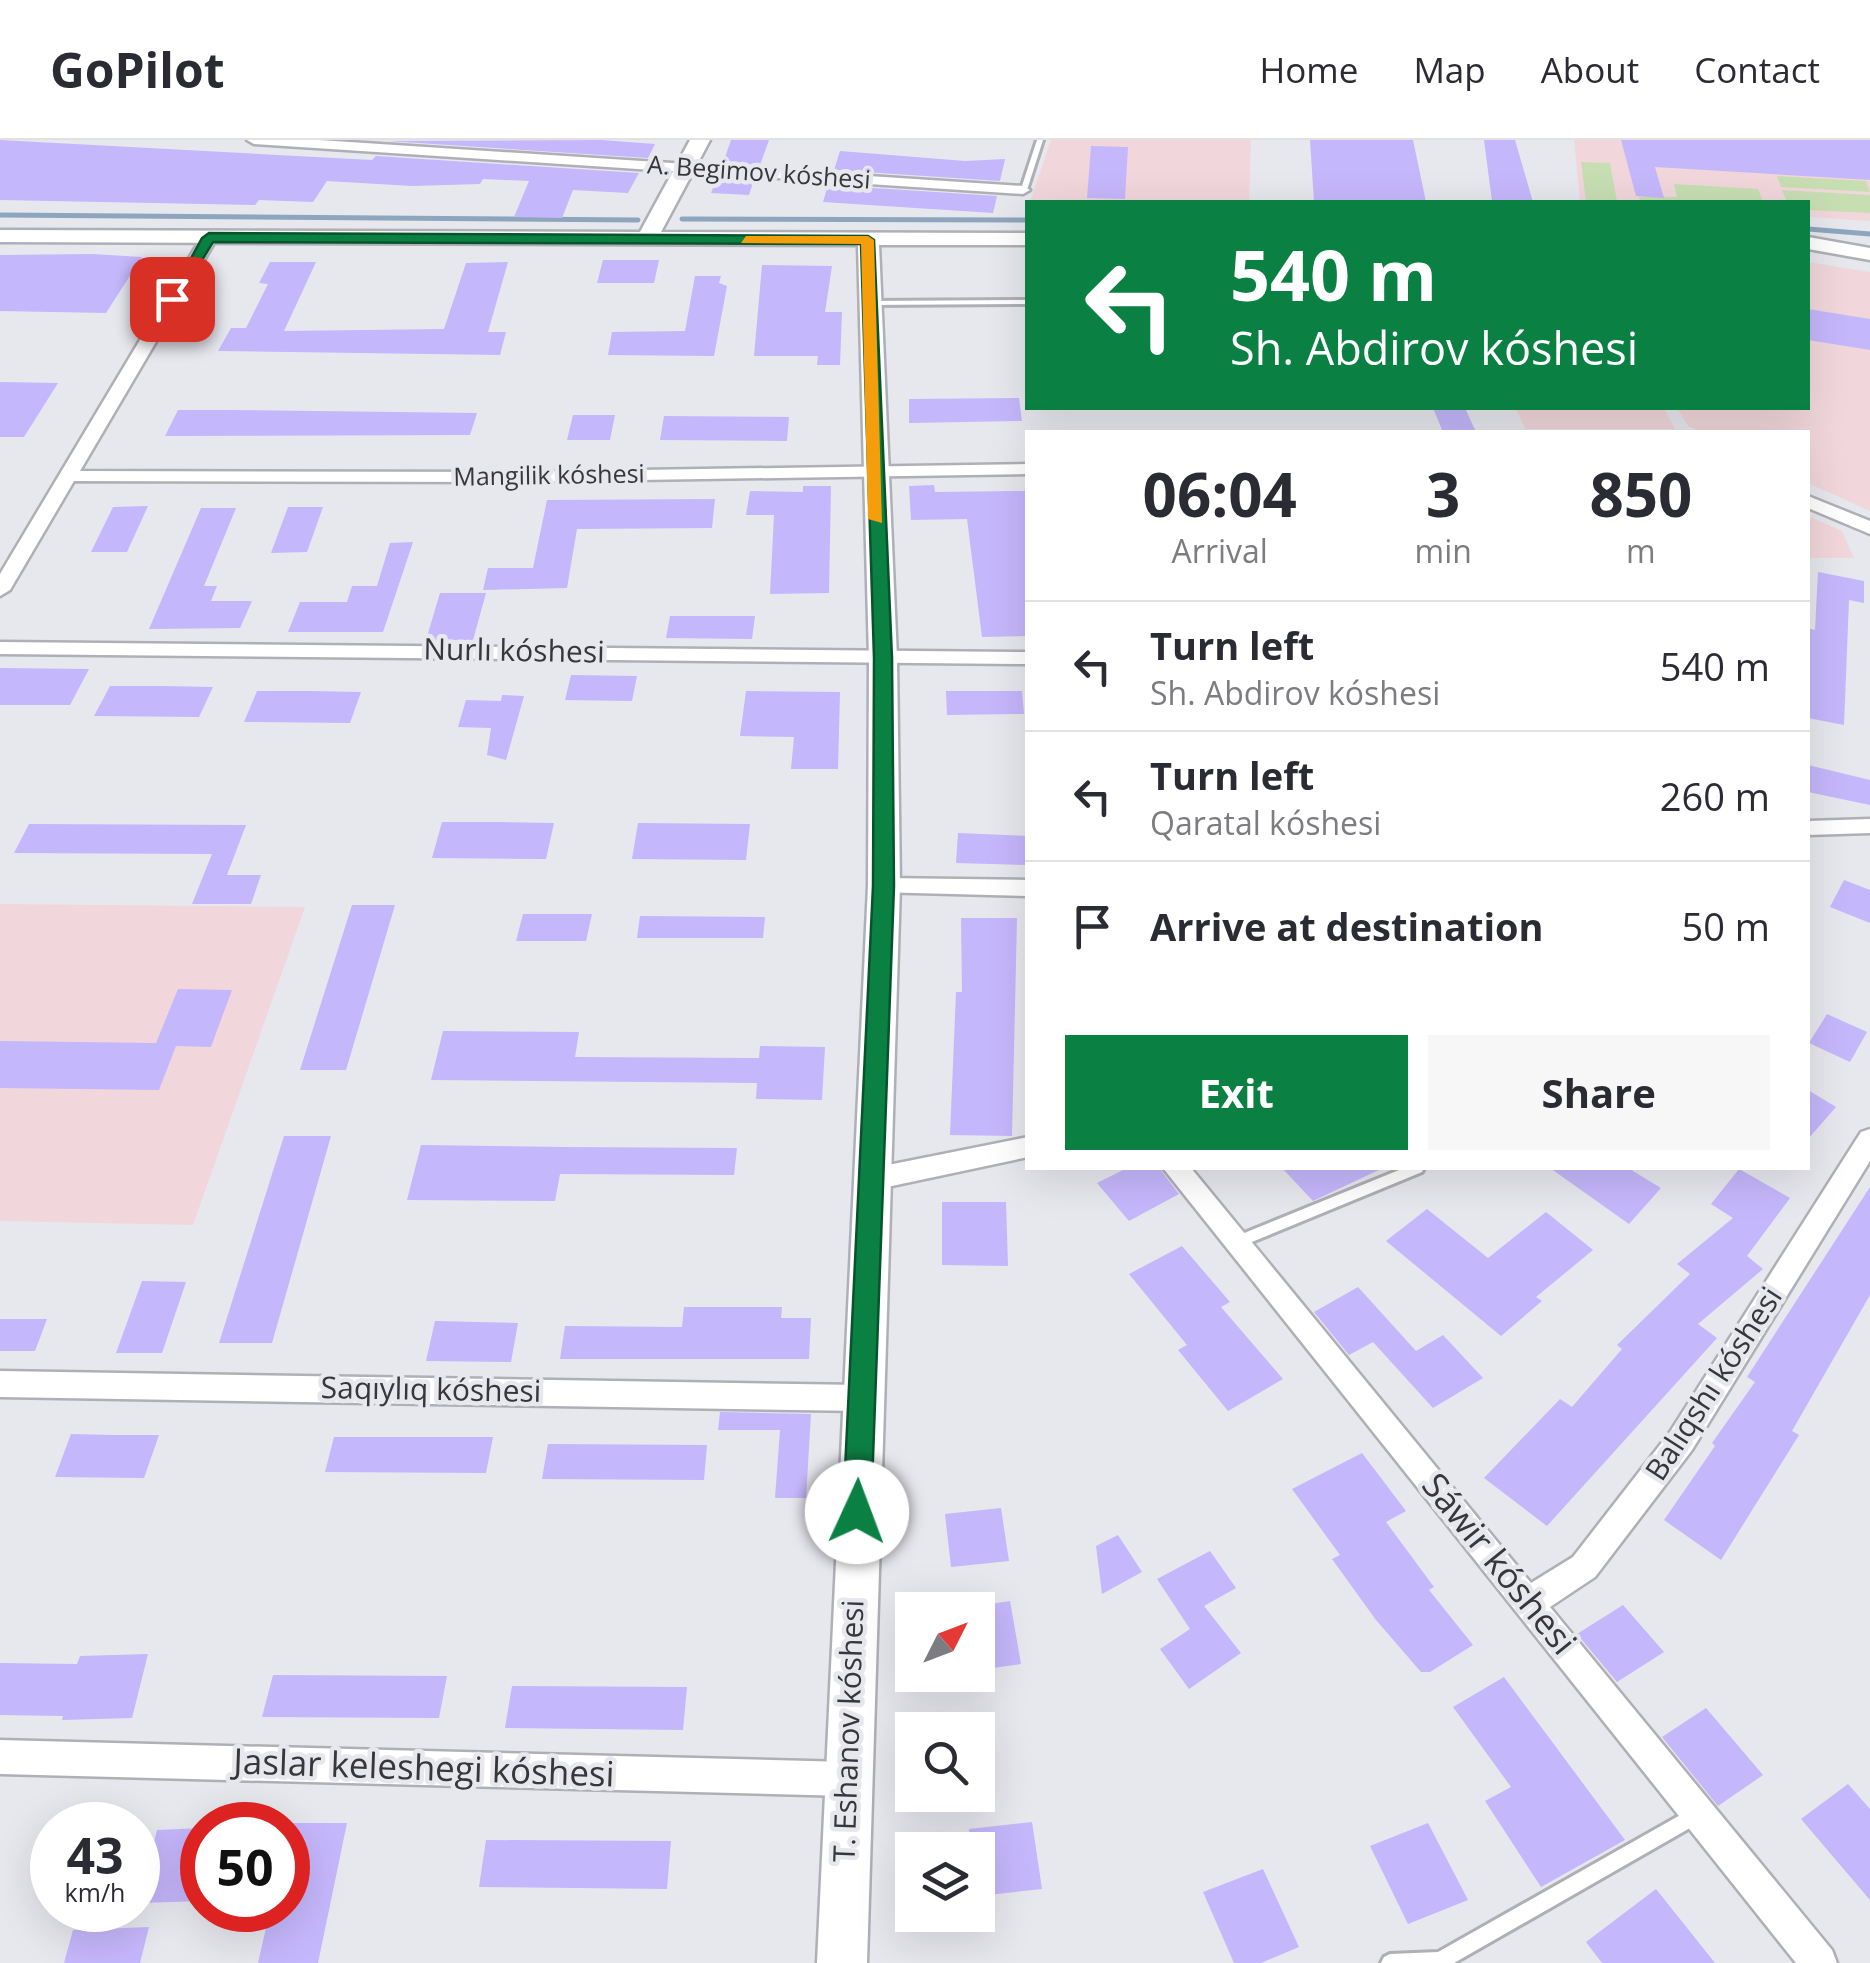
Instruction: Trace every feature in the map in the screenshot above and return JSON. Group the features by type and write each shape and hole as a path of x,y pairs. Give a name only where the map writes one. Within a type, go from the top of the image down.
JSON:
{"main road":[{"path":"646,240 700,140"},
{"path":"0,236 1025,240"},
{"name":"T. Eshanov kóshesi","path":"842,1963 884,886 883,658 868,240"},
{"path":"1810,243 1870,254"}],"street":[{"name":"A. Begimov kóshesi","path":"254,140 1023,190"},
{"path":"0,590 209,238"},
{"name":"Mangilik kóshesi","path":"70,476 514,477 1025,469"},
{"path":"1810,502 1870,528"},
{"name":"Nurlı kóshesi","path":"0,648 1025,658"},
{"path":"1810,828 1870,826"},
{"path":"884,886 1025,888"},
{"name":"Balıqshı kóshesi","path":"1530,1602 1584,1567 1682,1442 1870,1139"},
{"path":"873,1179 1025,1148"},
{"name":"Sáwir kóshesi","path":"1178,1170 1819,1963"},
{"name":"Saqıylıq kóshesi","path":"0,1384 862,1398"},
{"name":"Jaslar keleshegi kóshesi","path":"0,1757 847,1780"}],"lane":[{"path":"1023,190 1040,140"},
{"path":"868,303 1025,302"},
{"path":"1237,1242 1411,1170"},
{"path":"1390,1963 1440,1961 1700,1813"}],"shaded area":[{"path":"1051,140 1251,140 1249,200 1031,200"},
{"path":"1574,140 1870,140 1870,221 1810,217 1810,200 1580,200"},
{"path":"1810,262 1870,272 1870,511 1810,484 1810,430 1697,430 1688,426 1678,410 1810,410"},
{"path":"1517,410 1665,410 1675,429 1525,429"},
{"path":"1810,517 1842,531 1854,558 1810,558"},
{"path":"0,904 305,907 193,1225 0,1221"}],"green space":[{"path":"1581,162 1610,163 1617,200 1586,200"},
{"path":"1777,176 1866,181 1870,192 1781,187"},
{"path":"1674,184 1758,189 1762,200 1639,197 1677,197"},
{"path":"1782,190 1870,195 1870,213 1810,210 1810,200 1786,200"}],"building":[{"path":"0,140 372,160 376,156 639,173 628,193 573,190 562,218 514,217 529,181 483,179 480,184 412,186 327,181 313,202 259,200 255,205 0,200"},
{"path":"601,140 655,144 648,158 387,141"},
{"path":"731,140 769,140 760,165 723,163"},
{"path":"1310,140 1413,140 1426,200 1314,200"},
{"path":"1484,140 1515,140 1532,200 1492,200"},
{"path":"1621,140 1870,140 1870,180 1655,167 1664,198 1636,196"},
{"path":"1091,146 1128,147 1125,199 1087,198"},
{"path":"840,151 965,161 1005,159 1000,181 834,170"},
{"path":"717,178 754,180 749,195 711,193"},
{"path":"828,185 997,196 993,213 823,202"},
{"path":"0,255 142,257 106,313 0,311"},
{"path":"603,260 659,260 654,283 597,283"},
{"path":"270,262 316,262 284,331 444,329 466,263 508,262 488,332 506,332 500,355 218,351 231,328 246,328 268,284 259,283"},
{"path":"762,265 832,266 825,312 842,312 840,365 817,365 818,356 754,356"},
{"path":"695,276 721,276 719,283 727,286 714,356 608,355 612,332 685,331"},
{"path":"1810,309 1870,319 1870,350 1810,340"},
{"path":"0,382 58,383 24,437 0,437"},
{"path":"1019,398 1022,421 909,423 909,399"},
{"path":"178,410 477,413 470,435 165,436"},
{"path":"1434,410 1466,410 1475,430 1442,430"},
{"path":"573,415 615,415 610,440 567,440"},
{"path":"664,416 789,417 787,441 660,440"},
{"path":"934,485 935,492 1025,491 1025,636 982,637 967,519 911,520 909,486"},
{"path":"803,486 831,486 829,593 770,594 774,515 746,515 750,491 803,492"},
{"path":"715,499 712,528 577,529 567,588 483,590 488,568 533,568 547,500"},
{"path":"148,506 127,552 91,552 113,507"},
{"path":"288,507 323,507 307,552 271,553"},
{"path":"201,508 236,508 204,586 217,586 211,601 252,601 240,628 149,629"},
{"path":"413,542 383,632 288,632 300,602 347,602 352,586 377,586 390,543"},
{"path":"1818,572 1864,581 1864,603 1849,600 1844,725 1810,718 1810,629 1815,630"},
{"path":"440,593 486,593 473,640 426,640"},
{"path":"670,616 755,616 752,639 666,638"},
{"path":"0,668 89,669 70,705 0,705"},
{"path":"571,675 637,676 632,701 565,700"},
{"path":"110,686 213,687 199,717 94,716"},
{"path":"257,691 361,692 350,723 244,722"},
{"path":"746,691 840,692 838,769 791,769 794,737 740,736"},
{"path":"946,691 1022,691 1024,714 947,715"},
{"path":"502,695 524,696 506,760 487,755 491,728 458,727 466,700 501,701"},
{"path":"1810,765 1870,780 1870,805 1810,792"},
{"path":"442,822 554,823 546,859 432,858"},
{"path":"638,823 750,824 746,860 632,859"},
{"path":"29,824 246,825 227,875 261,875 251,904 192,904 212,854 14,853"},
{"path":"958,833 1025,836 1025,865 956,863"},
{"path":"1844,880 1870,890 1870,923 1830,907"},
{"path":"352,905 395,905 346,1070 300,1070"},
{"path":"523,914 592,914 586,941 516,941"},
{"path":"640,916 765,917 763,938 637,938"},
{"path":"961,918 1017,918 1012,1136 950,1135 956,992 962,992"},
{"path":"178,989 232,990 211,1047 176,1046 159,1090 0,1088 0,1041 156,1043"},
{"path":"1827,1014 1867,1032 1850,1062 1810,1041"},
{"path":"443,1031 579,1032 575,1057 759,1058 760,1046 825,1047 822,1100 756,1099 757,1083 431,1080"},
{"path":"1810,1091 1836,1107 1810,1137"},
{"path":"284,1136 331,1136 272,1343 219,1343"},
{"path":"421,1145 737,1148 734,1175 560,1174 555,1201 407,1200"},
{"path":"1123,1170 1161,1170 1179,1194 1129,1221 1097,1183"},
{"path":"1284,1170 1379,1170 1313,1201"},
{"path":"1553,1170 1631,1170 1661,1188 1629,1224"},
{"path":"1738,1170 1790,1198 1747,1256 1763,1269 1698,1324 1717,1338 1547,1526 1484,1478 1560,1399 1572,1407 1622,1349 1617,1345 1690,1274 1677,1264 1733,1218 1711,1204"},
{"path":"1870,1187 1870,1295 1792,1431 1799,1435 1721,1560 1664,1520 1755,1382 1747,1377"},
{"path":"942,1202 1006,1202 1008,1266 942,1265"},
{"path":"1427,1209 1488,1258 1546,1212 1593,1250 1536,1297 1542,1301 1501,1336 1386,1241"},
{"path":"1182,1246 1230,1302 1221,1307 1283,1379 1228,1411 1178,1350 1187,1345 1129,1274"},
{"path":"142,1281 186,1282 162,1353 116,1353"},
{"path":"1358,1287 1416,1351 1443,1335 1483,1378 1433,1408 1373,1342 1349,1355 1314,1312"},
{"path":"684,1307 782,1307 781,1318 811,1318 809,1359 560,1359 565,1326 682,1327"},
{"path":"0,1319 47,1319 35,1351 0,1351"},
{"path":"435,1321 518,1323 511,1362 426,1361"},
{"path":"720,1412 811,1414 806,1498 775,1498 780,1430 718,1430"},
{"path":"71,1434 159,1435 144,1478 55,1477"},
{"path":"334,1437 493,1437 486,1473 325,1472"},
{"path":"548,1444 707,1445 704,1480 542,1479"},
{"path":"1362,1453 1406,1511 1386,1522 1434,1587 1429,1590 1473,1645 1430,1672 1421,1672 1376,1620 1332,1559 1340,1555 1292,1489"},
{"path":"1001,1508 1009,1561 951,1567 945,1514"},
{"path":"1118,1535 1142,1572 1102,1594 1096,1546"},
{"path":"1210,1551 1236,1588 1204,1606 1241,1653 1189,1689 1160,1649 1190,1629 1157,1579"},
{"path":"1010,1601 1021,1664 995,1668 995,1603"},
{"path":"1623,1605 1664,1652 1617,1682 1577,1634"},
{"path":"148,1654 132,1718 62,1720 63,1716 0,1715 0,1663 77,1664 80,1656"},
{"path":"273,1675 447,1676 439,1718 262,1717"},
{"path":"1504,1677 1625,1840 1541,1887 1485,1801 1511,1787 1453,1707"},
{"path":"512,1686 687,1687 683,1730 505,1728"},
{"path":"1706,1708 1763,1775 1718,1806 1662,1737"},
{"path":"1848,1784 1870,1809 1870,1900 1801,1819"},
{"path":"1032,1822 1042,1889 995,1894 995,1832 969,1829"},
{"path":"310,1823 347,1823 318,1963 258,1963 265,1932 310,1932"},
{"path":"1428,1823 1468,1900 1408,1924 1370,1846"},
{"path":"180,1829 180,1902 160,1902 160,1830"},
{"path":"486,1840 671,1841 667,1889 479,1887"},
{"path":"1263,1869 1299,1947 1261,1963 1234,1963 1203,1892"},
{"path":"1656,1889 1715,1963 1602,1963 1586,1942"},
{"path":"72,1932 148,1932 140,1963 64,1963"}],"waterway":[{"path":"0,215 638,220"},
{"path":"682,219 1025,220"},
{"path":"1810,229 1870,234"}],"slow traffic":[{"path":"746,240 868,240 876,519"}],"route":[{"path":"172,299 209,238 868,240 883,658 884,886 857,1512"}]}
